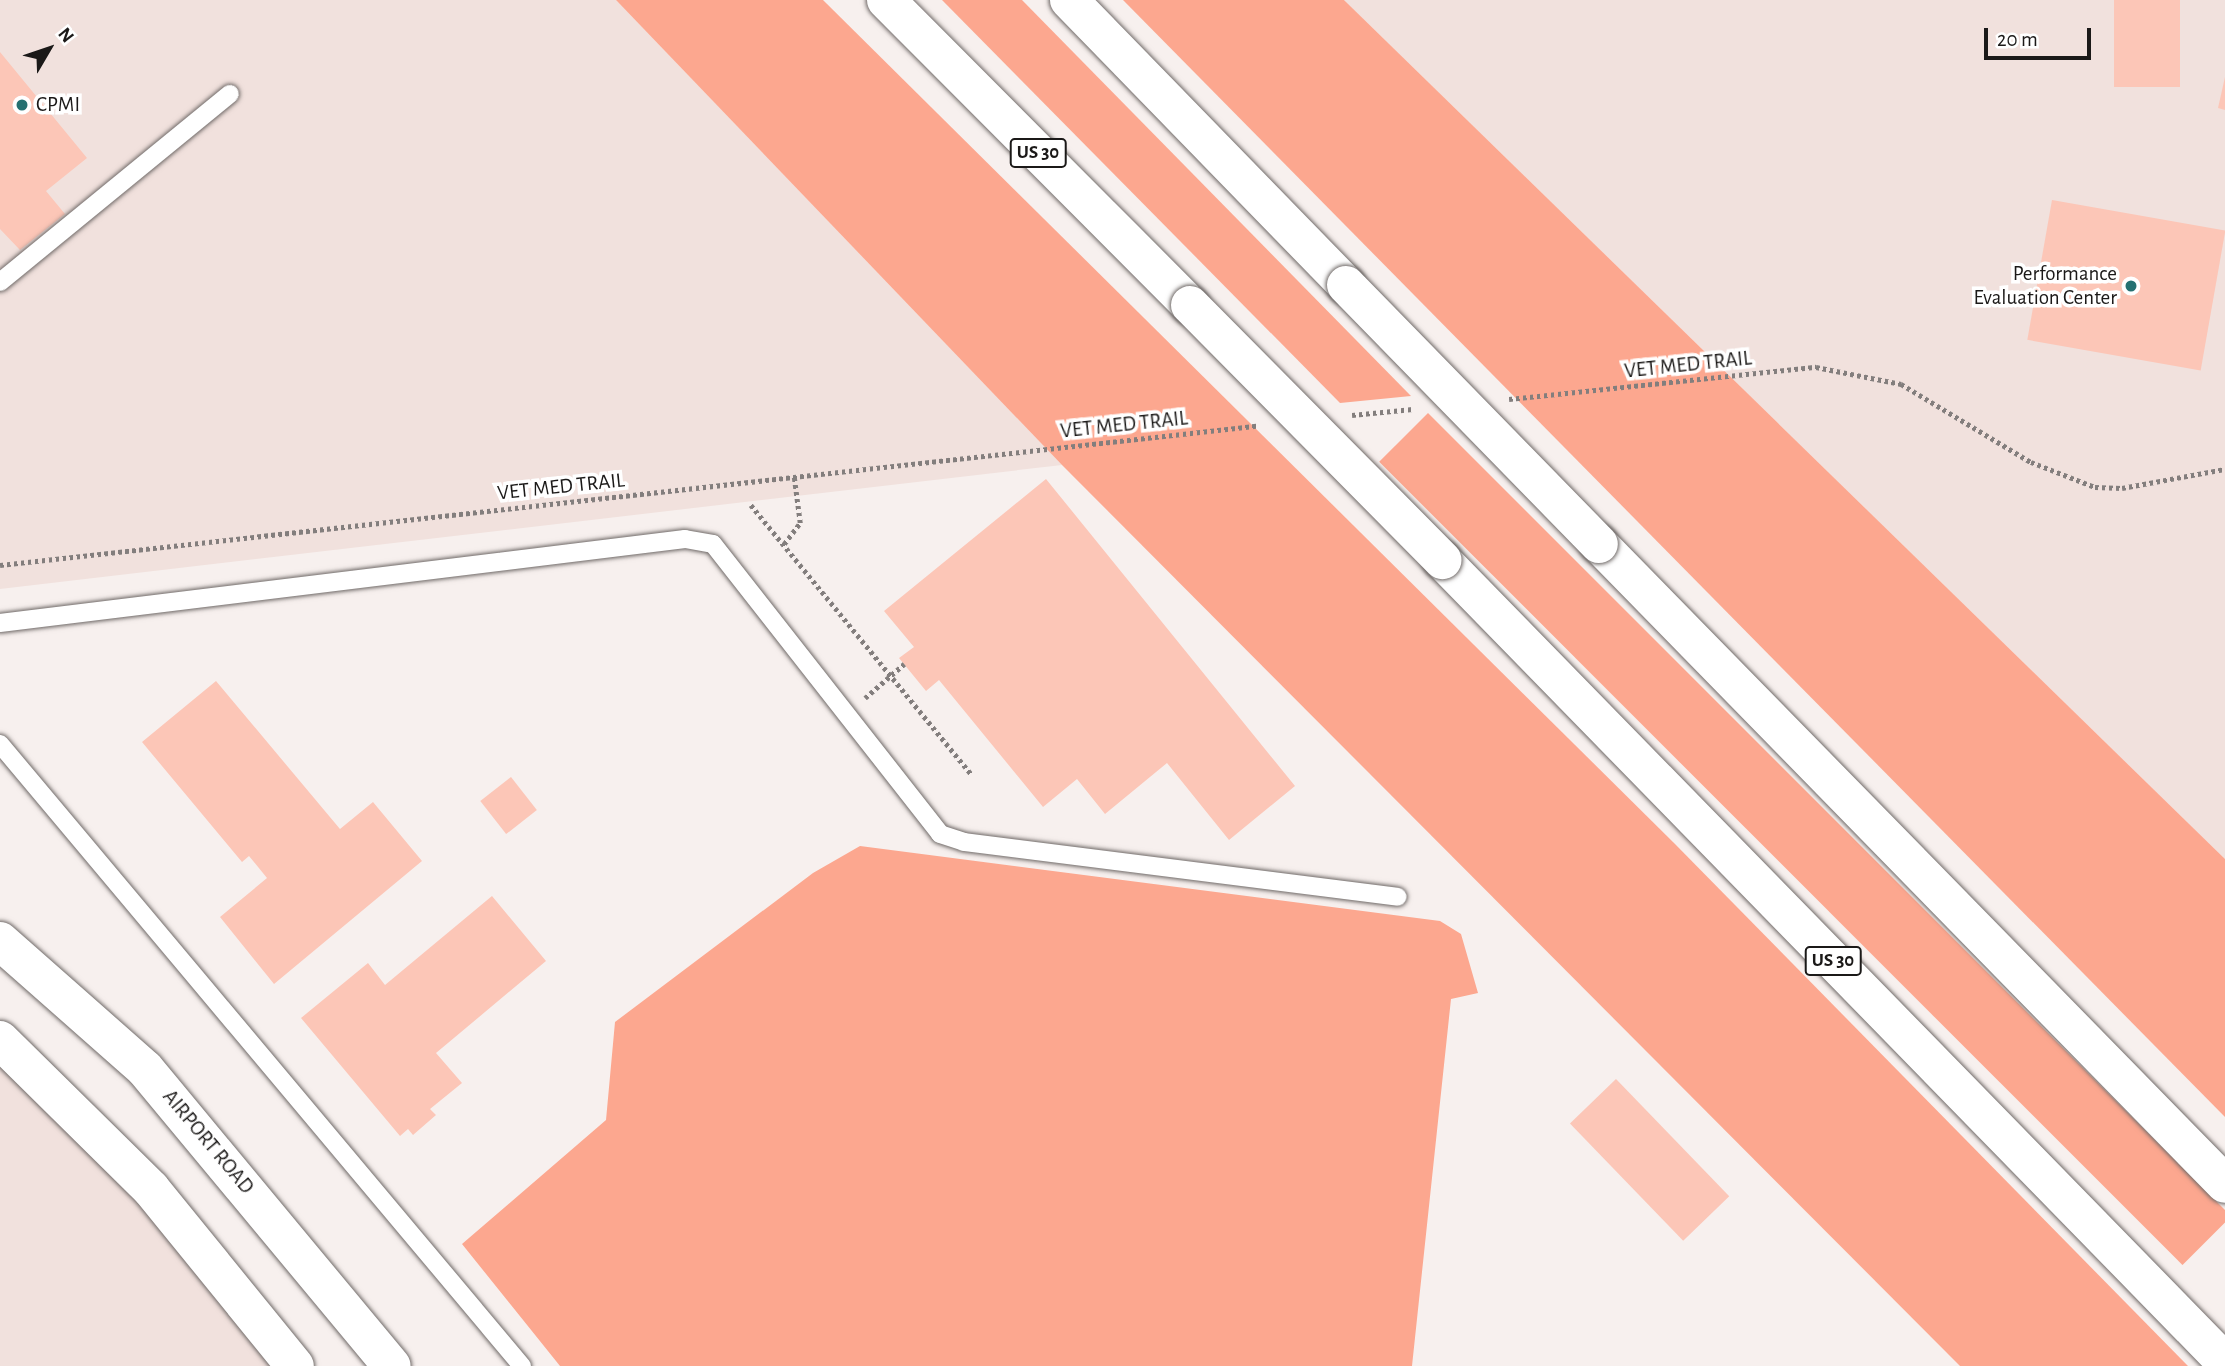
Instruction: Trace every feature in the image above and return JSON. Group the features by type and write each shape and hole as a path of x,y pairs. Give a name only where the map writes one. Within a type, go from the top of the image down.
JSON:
{"main road":[{"name":"US 30","path":"886,0 1442,560 2225,1362"},
{"path":"1069,0 2225,1184"},
{"name":"AIRPORT ROAD","path":"0,941 145,1069 392,1366"},
{"path":"0,1040 151,1189 295,1366"}],"lane":[{"path":"0,282 230,94"},
{"path":"0,623 685,539 713,544 848,712 940,834 964,842 1398,897"},
{"path":"0,744 522,1366"}],"path":[{"name":"VET MED TRAIL","path":"1498,400 1816,367 1900,384 2031,462 2095,487 2122,488 2225,469"},
{"path":"1346,416 1429,407"},
{"name":"VET MED TRAIL","path":"0,565 1264,425"},
{"path":"784,544 800,523 794,477"},
{"path":"751,505 971,774"},
{"path":"848,712 904,664"}],"shaded area":[{"path":"0,0 616,0 1062,465 0,589"},
{"path":"616,0 823,0 1675,844 2188,1366 1960,1366 1062,465"},
{"path":"942,0 1022,0 1411,396 1340,403"},
{"path":"1123,0 1344,0 2225,859 2225,1117"},
{"path":"1344,0 2225,0 2225,859"},
{"path":"1428,413 2225,1210 2225,1223 2182,1265 1379,462"},
{"path":"860,846 1440,921 1461,934 1478,993 1451,999 1412,1366 560,1366 462,1244 606,1120 615,1022 813,873"},
{"path":"0,1042 287,1366 0,1366"}],"building":[{"path":"2114,0 2180,0 2180,87 2114,87"},
{"name":"CPMI","path":"0,52 87,158 46,191 65,214 20,250 0,229"},
{"path":"2225,77 2225,110 2218,108"},
{"name":"Performance Evaluation Center","path":"2052,200 2225,231 2201,370 2027,340"},
{"path":"1046,479 1295,786 1229,840 1167,763 1105,814 1077,779 1043,807 939,680 926,691 899,658 914,647 884,611"},
{"path":"216,681 340,829 373,802 422,861 274,984 220,917 267,878 249,856 242,862 142,742"},
{"path":"511,777 537,810 506,834 480,801"},
{"path":"492,896 546,961 436,1053 462,1083 430,1109 436,1115 413,1135 408,1129 400,1136 301,1018 368,963 385,985"},
{"path":"1616,1079 1729,1196 1683,1241 1570,1123"}],"place":[{"name":"CPMI","path":"22,105"},
{"name":"Performance Evaluation Center","path":"2131,286"}]}
